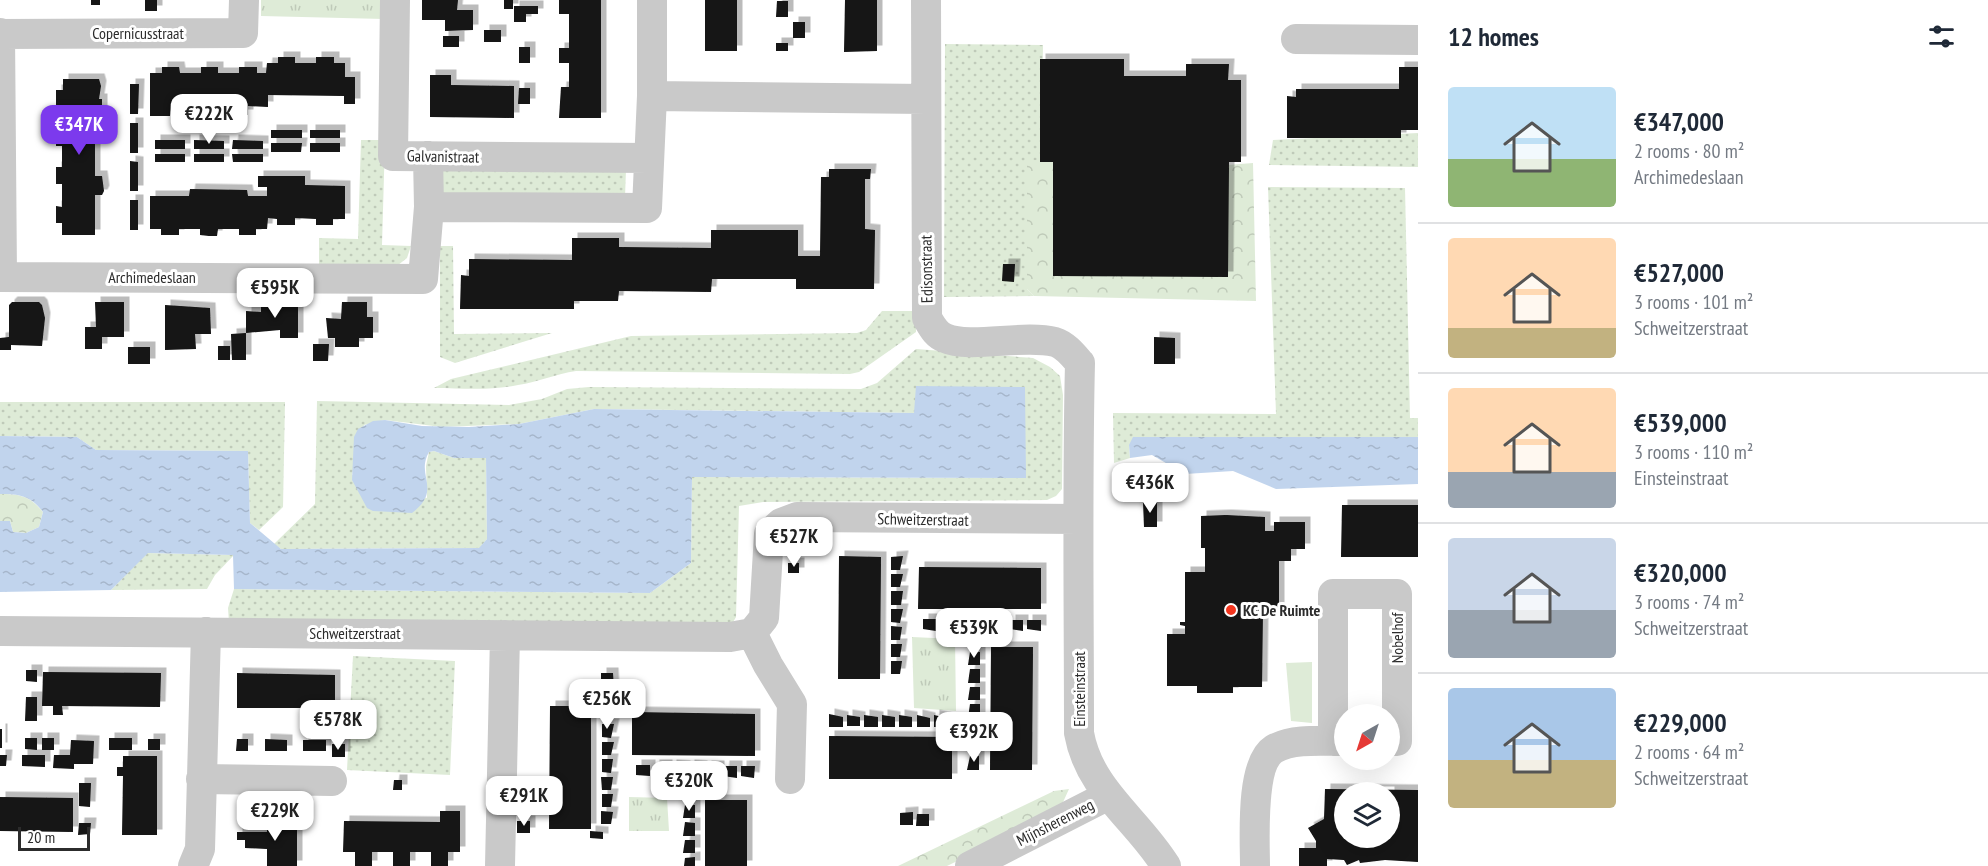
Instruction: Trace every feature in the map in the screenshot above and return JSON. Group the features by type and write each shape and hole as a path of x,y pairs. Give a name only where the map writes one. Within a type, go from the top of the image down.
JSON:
{"street":[{"name":"Copernicusstraat","path":"0,33 243,33 244,0"},
{"name":"Galvanistraat","path":"395,0 393,156 649,158"},
{"path":"429,207 647,208 652,96 652,0"},
{"name":"Edisonstraat","path":"926,0 927,318 934,331 945,338 957,341 1026,339 1057,342 1080,363 1077,519"},
{"name":"Archimedeslaan","path":"0,33 2,277 423,279 429,207 428,156"},
{"path":"1296,39 1418,40"},
{"path":"652,96 926,99"},
{"name":"Schweitzerstraat","path":"0,631 730,637 753,633 764,618 769,534 782,523 797,517 1077,519"},
{"name":"Einsteinstraat","path":"1077,519 1080,599 1079,733 1082,748 1107,796 1127,814 1167,866"},
{"name":"Nobelhof","path":"1337,704 1333,594 1397,594 1397,704"},
{"path":"193,866 200,849 206,632"},
{"path":"753,633 768,665 792,704 790,779"},
{"path":"500,866 505,635"},
{"name":"Nobelhof","path":"1256,866 1255,820 1262,764 1275,749 1290,743 1334,741"},
{"path":"201,779 332,781"},
{"name":"Mijnsherenweg","path":"970,866 1107,796"}],"green space":[{"path":"261,0 384,0 384,19 261,16"},
{"path":"945,44 1043,45 1041,162 1027,161 1027,289 1034,296 944,297"},
{"path":"1418,133 1418,167 1269,165 1273,140"},
{"path":"361,140 385,140 382,245 411,246 407,258 393,269 319,266 319,238 358,239"},
{"path":"1027,160 1227,165 1253,163 1256,301 1034,296 1027,289"},
{"path":"443,166 626,170 625,197 442,193"},
{"path":"1268,187 1405,188 1410,418 1418,418 1418,437 1283,438 1129,445 1130,458 1114,463 1113,413 1276,414"},
{"path":"440,246 453,246 454,334 552,333 455,363 440,357"},
{"path":"882,311 916,311 916,332 859,372 850,374 576,371 507,387 434,388 451,379 631,336 857,333 866,330"},
{"path":"916,349 1033,358 1050,367 1060,376 1063,395 1062,489 1056,496 1047,500 763,502 739,506 736,617 732,624 229,622 228,608 234,589 650,593 691,563 692,477 1025,478 915,413 594,409 519,424 442,427 385,420 364,425 352,475 427,498 426,466 429,452 434,451 454,458 486,458 487,539 480,548 281,549 274,544 315,504 317,401 509,405 542,399 567,389 589,387 861,389 877,383"},
{"path":"0,402 285,402 283,507 259,530 250,523 248,451 96,450 77,437 0,436"},
{"path":"0,494 19,495 34,502 43,512 39,527 26,533 13,532 10,521 0,521"},
{"path":"147,553 234,555 215,575 207,589 111,590"},
{"path":"912,637 955,639 956,711 914,708"},
{"path":"353,656 455,661 450,775 347,770"},
{"path":"1312,662 1312,723 1291,721 1286,663"},
{"path":"1069,789 1059,811 947,866 898,866 1054,791"},
{"path":"629,797 667,798 669,831 629,831"}],"water":[{"path":"916,386 1025,387 1026,478 692,477 691,563 650,593 234,589 233,555 148,553 111,590 0,592 0,521 10,521 13,532 26,533 39,527 43,512 34,502 25,497 0,494 0,436 77,437 96,450 248,451 250,523 281,549 479,548 487,539 486,458 454,458 434,451 429,452 425,468 426,497 421,504 412,513 373,511 367,508 352,480 354,437 358,429 373,421 385,420 422,426 469,427 519,424 594,409 914,413"},
{"path":"1133,437 1418,437 1418,484 1276,489 1233,471 1185,474 1152,455 1130,458 1129,445"}],"building":[{"path":"91,0 100,0 100,5 91,5"},
{"path":"145,0 157,0 157,11 145,11"},
{"path":"422,0 458,0 457,10 473,10 473,30 445,31 445,20 422,20"},
{"path":"504,0 513,0 513,9 504,9"},
{"path":"559,0 601,0 601,118 559,118 561,87 569,87 569,63 559,63 559,48 569,48 569,14 559,14"},
{"path":"705,0 737,0 737,51 705,51"},
{"path":"845,0 877,0 877,51 844,52"},
{"path":"777,1 788,1 788,17 776,17"},
{"path":"514,6 538,6 538,14 526,14 526,22 514,22"},
{"path":"793,22 805,22 805,38 793,38"},
{"path":"484,30 501,30 501,42 484,42"},
{"path":"443,36 459,36 459,47 443,47"},
{"path":"776,43 788,43 788,51 776,51"},
{"path":"519,47 530,47 530,63 519,63"},
{"path":"278,57 295,57 295,63 316,63 316,57 334,57 334,63 345,63 345,77 355,77 355,104 344,104 344,96 268,95 268,107 248,106 248,115 228,115 229,107 190,107 190,116 182,117 182,106 171,106 170,116 150,116 150,73 162,73 162,67 179,67 180,73 201,73 201,67 218,67 218,73 239,73 239,67 257,67 257,73 266,73 267,63 278,63"},
{"path":"1040,59 1124,59 1124,76 1186,76 1186,64 1229,64 1228,80 1241,80 1241,162 1229,162 1228,277 1053,276 1053,162 1040,162"},
{"path":"1399,67 1418,67 1418,130 1401,130 1401,138 1287,138 1287,96 1296,97 1296,89 1399,89"},
{"path":"430,75 451,75 451,85 514,86 514,118 430,117"},
{"path":"63,79 99,79 101,86 99,99 102,99 102,118 95,118 95,176 102,176 104,191 102,195 95,195 95,235 62,235 62,223 56,223 56,206 62,207 62,184 56,184 56,167 62,167 62,146 56,146 56,129 63,129 62,107 56,108 56,90 63,90"},
{"path":"130,84 139,84 138,114 130,114"},
{"path":"519,88 530,88 530,104 518,104"},
{"path":"130,123 138,123 138,153 130,153"},
{"path":"271,130 302,130 302,138 271,138"},
{"path":"310,130 340,130 340,138 310,138"},
{"path":"155,140 185,140 185,149 155,149"},
{"path":"194,140 224,141 224,149 194,149"},
{"path":"233,140 263,141 263,149 232,149"},
{"path":"271,143 302,143 301,152 271,152"},
{"path":"310,143 340,143 340,152 310,152"},
{"path":"155,154 185,154 185,162 155,162"},
{"path":"194,154 224,154 224,162 194,162"},
{"path":"232,154 263,154 263,162 233,162"},
{"path":"130,161 138,162 138,191 130,191"},
{"path":"829,169 871,169 870,179 865,179 865,229 875,230 874,289 796,289 796,279 712,279 711,292 619,291 618,301 574,301 574,309 460,309 461,275 469,276 469,259 572,260 572,238 619,238 619,247 711,248 711,230 798,230 798,256 820,256 821,177 829,177"},
{"path":"258,176 305,176 305,185 345,186 345,219 333,219 333,225 316,225 316,219 295,218 295,225 277,225 277,219 268,218 267,229 256,229 256,235 239,235 239,229 218,229 217,236 209,236 200,235 200,229 179,229 179,235 161,235 161,229 150,229 150,196 189,196 190,189 247,190 248,196 267,196 267,187 258,187"},
{"path":"130,200 138,200 138,230 130,230"},
{"path":"1003,264 1015,264 1014,282 1002,281"},
{"path":"12,302 39,302 42,305 45,318 42,346 11,345 11,350 0,350 0,338 9,337 9,305"},
{"path":"95,302 124,302 124,337 102,337 102,349 85,349 85,327 96,327"},
{"path":"261,302 298,302 298,338 280,338 280,330 246,333 246,311 261,312"},
{"path":"342,302 367,302 367,317 373,317 373,338 359,338 359,347 335,347 335,338 328,338 326,318 341,319"},
{"path":"165,305 210,308 211,334 195,334 196,349 165,350"},
{"path":"246,333 246,360 232,360 231,334"},
{"path":"1154,337 1175,338 1175,364 1154,364"},
{"path":"313,344 329,344 328,361 313,361"},
{"path":"218,346 230,346 230,360 218,360"},
{"path":"128,347 150,347 150,364 128,364"},
{"path":"1143,502 1157,502 1157,527 1144,527"},
{"path":"1342,505 1418,505 1418,557 1341,557"},
{"path":"1201,516 1265,517 1265,531 1274,531 1274,522 1305,522 1305,549 1291,549 1291,561 1279,561 1279,611 1263,611 1262,687 1233,687 1233,693 1197,693 1197,686 1167,686 1167,634 1185,634 1185,626 1180,625 1180,622 1185,622 1185,572 1205,572 1205,548 1201,548"},
{"path":"839,556 881,557 880,679 838,679"},
{"path":"903,556 900,570 891,570 891,557"},
{"path":"788,563 799,563 799,573 788,573"},
{"path":"919,567 1041,568 1041,609 918,609"},
{"path":"891,574 903,574 900,587 891,587"},
{"path":"891,591 903,591 901,605 891,605"},
{"path":"891,609 903,609 900,623 891,622"},
{"path":"923,619 936,619 936,631 923,629"},
{"path":"941,619 954,619 954,631 940,629"},
{"path":"958,619 971,619 971,631 958,629"},
{"path":"989,619 989,632 975,629 975,620"},
{"path":"993,620 1006,620 1006,631 993,629"},
{"path":"1010,620 1023,620 1023,631 1010,629"},
{"path":"1027,620 1041,620 1041,631 1027,629"},
{"path":"891,626 902,627 900,640 891,640"},
{"path":"891,644 902,644 900,657 891,657"},
{"path":"991,647 1033,647 1032,770 990,770"},
{"path":"970,652 980,652 980,665 968,665"},
{"path":"891,661 902,661 900,674 891,674"},
{"path":"970,669 980,669 980,683 968,683"},
{"path":"26,670 37,670 37,682 26,681"},
{"path":"43,672 161,673 160,707 62,706 63,715 53,715 53,706 42,706"},
{"path":"237,673 335,675 335,708 237,708"},
{"path":"601,673 613,673 614,691 601,691"},
{"path":"970,687 980,687 980,700 968,700"},
{"path":"26,697 37,697 37,721 25,721"},
{"path":"970,704 980,704 980,718 968,718"},
{"path":"550,706 591,706 591,829 549,829"},
{"path":"602,706 613,707 611,720 602,720"},
{"path":"632,712 755,714 755,756 632,755"},
{"path":"829,714 843,717 843,727 829,727"},
{"path":"847,715 860,717 860,726 847,726"},
{"path":"864,715 878,717 878,727 864,727"},
{"path":"882,715 895,717 895,727 882,727"},
{"path":"899,715 912,717 912,727 899,727"},
{"path":"917,715 930,718 930,727 917,727"},
{"path":"934,715 947,718 947,727 934,727"},
{"path":"970,721 980,722 980,735 968,734"},
{"path":"602,724 614,724 611,738 602,737"},
{"path":"0,729 2,729 2,748 0,748"},
{"path":"829,736 952,737 952,779 829,779"},
{"path":"25,738 37,738 37,750 25,749"},
{"path":"42,738 54,738 54,750 42,750"},
{"path":"109,738 132,738 132,750 109,750"},
{"path":"148,739 160,739 160,750 148,750"},
{"path":"237,739 248,739 248,751 236,751"},
{"path":"265,739 287,740 287,751 265,751"},
{"path":"970,739 979,739 979,752 968,752"},
{"path":"71,740 94,741 93,764 74,764 74,769 53,768 54,755 70,755"},
{"path":"303,740 326,740 326,751 303,751"},
{"path":"602,742 614,742 611,755 602,755"},
{"path":"332,744 345,744 345,757 332,757"},
{"path":"0,755 7,755 6,766 0,766"},
{"path":"22,755 45,755 45,767 22,766"},
{"path":"123,756 157,756 157,835 122,835 123,776 117,776 117,767 123,767"},
{"path":"970,756 979,756 979,770 967,770"},
{"path":"602,759 613,759 611,773 602,772"},
{"path":"636,765 650,765 650,776 636,775"},
{"path":"654,765 667,765 667,777 654,775"},
{"path":"671,765 685,766 685,777 671,775"},
{"path":"689,765 702,766 702,777 689,775"},
{"path":"706,766 719,766 719,777 706,775"},
{"path":"724,766 737,766 737,778 723,776"},
{"path":"741,766 755,766 754,778 741,776"},
{"path":"601,777 613,777 611,790 602,790"},
{"path":"394,780 402,780 402,790 393,790"},
{"path":"79,783 91,783 90,807 79,806"},
{"path":"1325,789 1334,789 1334,848 1400,848 1400,790 1418,790 1418,862 1385,860 1360,863 1359,860 1347,865 1344,860 1327,859 1327,866 1299,866 1299,848 1316,848 1316,841 1308,828 1324,819"},
{"path":"528,793 527,811 514,811 514,794"},
{"path":"602,794 613,794 611,807 602,807"},
{"path":"0,797 73,798 73,832 0,831"},
{"path":"705,800 747,800 747,866 705,866"},
{"path":"685,805 695,805 695,818 683,818"},
{"path":"440,811 460,811 460,852 448,852 448,866 431,866 431,852 410,852 410,866 393,866 393,852 372,852 372,866 355,866 355,852 343,852 344,821 440,822"},
{"path":"601,811 613,812 611,824 601,824"},
{"path":"913,812 913,825 900,825 900,813"},
{"path":"917,814 929,814 929,826 916,826"},
{"path":"267,820 297,821 297,866 267,866 267,849 245,848 245,840 237,840 237,832 267,832"},
{"path":"517,821 530,821 530,833 517,833"},
{"path":"685,822 695,823 695,836 683,836"},
{"path":"79,823 91,823 90,834 78,835"},
{"path":"590,831 603,832 603,839 590,838"},
{"path":"685,840 695,840 695,853 683,853"},
{"path":"695,857 695,866 684,866 685,858"}],"place":[{"name":"KC De Ruimte","path":"1231,610"}]}
